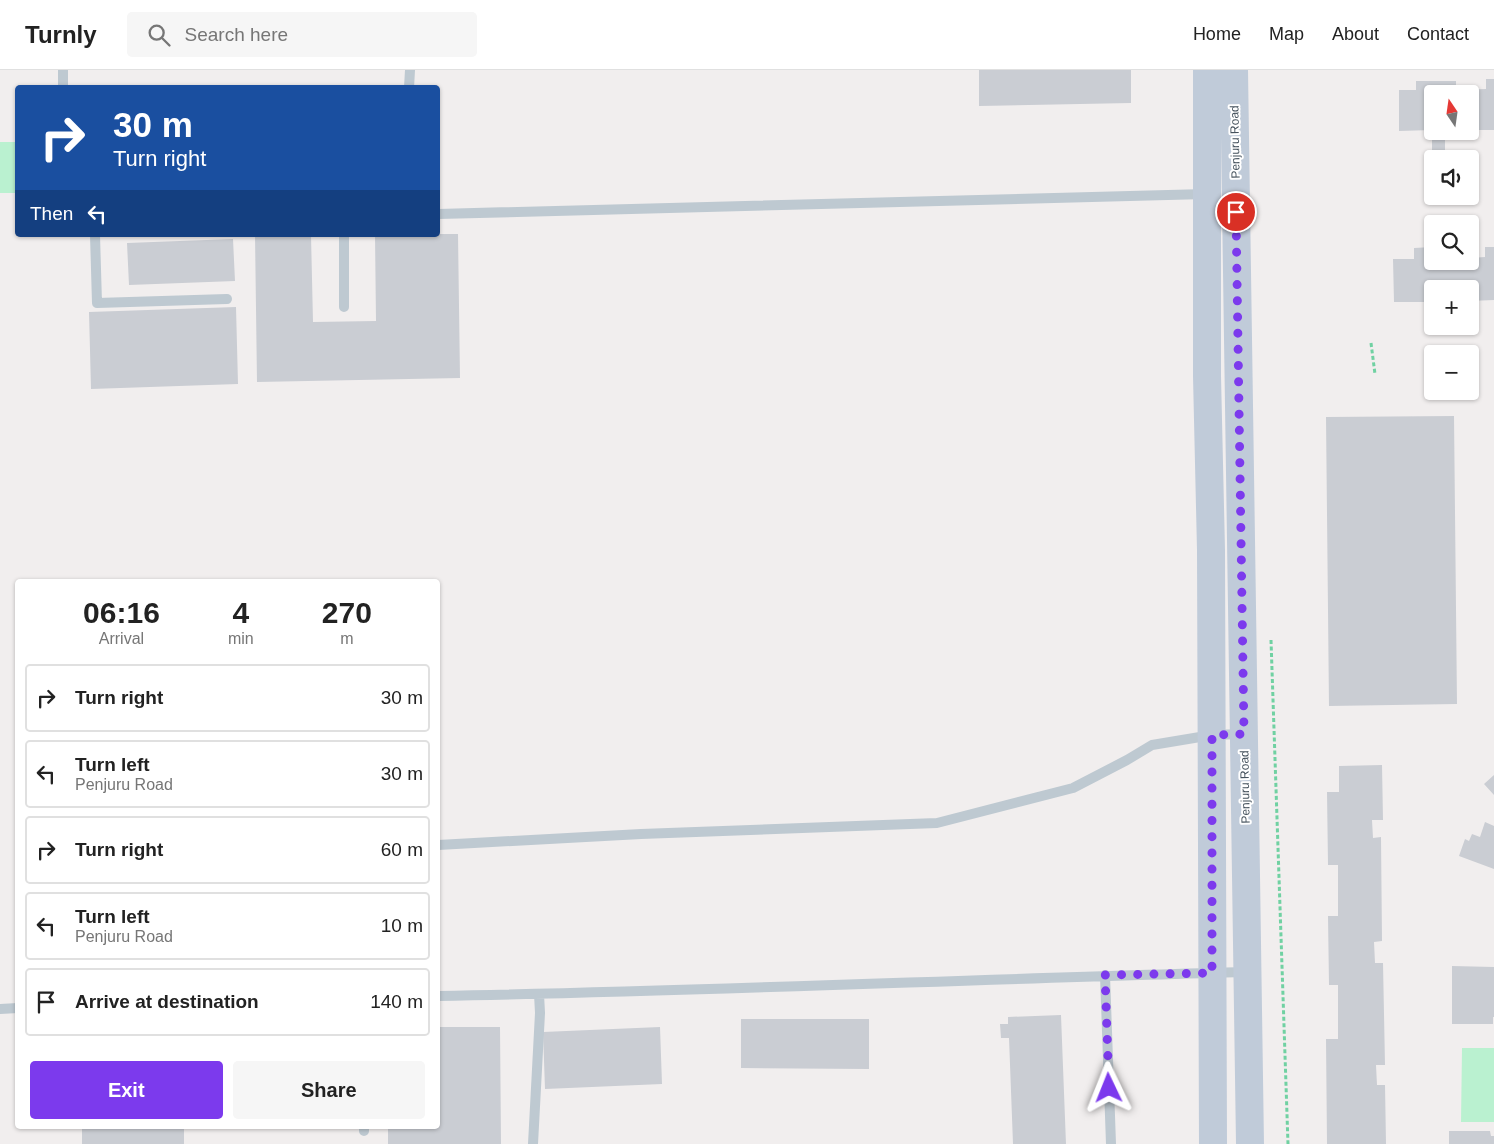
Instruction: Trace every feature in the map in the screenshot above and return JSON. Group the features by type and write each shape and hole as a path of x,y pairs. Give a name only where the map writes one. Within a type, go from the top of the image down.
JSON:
{"main road":[{"name":"Penjuru Road","path":"1207,70 1207,149 1221,191 1244,734 1250,1144"},
{"name":"Penjuru Road","path":"1213,1144 1211,550 1207,376 1221,191 1235,151 1234,70"}],"lane":[{"path":"63,70 63,85"},
{"path":"409,85 410,70"},
{"path":"440,214 1221,191"},
{"path":"95,237 97,303 227,299"},
{"path":"344,237 344,307"},
{"path":"440,844 937,823 1073,788 1152,745 1212,735 1244,734"},
{"path":"440,996 1248,972"},
{"path":"1105,975 1111,1144"},
{"path":"533,1144 540,1013 539,994"},
{"path":"0,1009 15,1008"}],"path":[{"path":"1371,342 1374,374"},
{"path":"1271,637 1288,1144"}],"green space":[{"path":"0,142 15,142 15,193 0,193"},
{"path":"1462,1048 1494,1048 1494,1122 1461,1122"}],"building":[{"path":"979,70 1131,70 1131,103 979,106"},
{"path":"1486,79 1494,79 1494,130 1479,130 1479,89 1486,89"},
{"path":"1416,81 1456,81 1456,85 1424,85 1424,130 1399,131 1399,90 1416,90"},
{"path":"1432,140 1445,140 1445,150 1432,150"},
{"path":"440,234 458,234 460,378 257,382 255,237 311,237 313,322 376,321 375,237 440,237"},
{"path":"233,239 235,281 129,285 127,243"},
{"path":"1424,247 1424,270 1479,270 1479,257 1485,257 1485,247 1494,247 1494,300 1479,301 1479,280 1424,280 1424,302 1394,302 1393,259 1414,259 1414,248"},
{"path":"236,307 238,384 91,389 89,312"},
{"path":"1454,416 1457,704 1329,706 1326,417"},
{"path":"1382,765 1383,820 1372,820 1373,838 1381,837 1382,941 1374,942 1375,963 1383,963 1385,1065 1376,1065 1377,1085 1385,1085 1386,1144 1327,1144 1326,1039 1338,1039 1338,985 1329,985 1328,916 1338,916 1338,865 1328,865 1327,792 1339,792 1339,766"},
{"path":"1494,775 1494,795 1484,784"},
{"path":"1485,822 1494,826 1494,869 1459,856 1465,839 1469,841 1472,834 1480,837"},
{"path":"1452,966 1494,967 1493,1024 1452,1024"},
{"path":"1061,1015 1066,1144 1013,1144 1009,1038 1001,1038 1000,1024 1008,1024 1008,1017"},
{"path":"741,1019 869,1019 869,1069 741,1068"},
{"path":"440,1027 500,1027 501,1144 388,1144 388,1129 440,1129"},
{"path":"660,1027 662,1084 545,1089 543,1032"},
{"path":"82,1129 184,1129 184,1144 82,1144"},
{"path":"1449,1131 1490,1131 1491,1136 1494,1136 1494,1144 1449,1144"}],"route":[{"path":"1109,1088 1105,975 1212,973 1212,735 1244,734 1236,212"}]}
